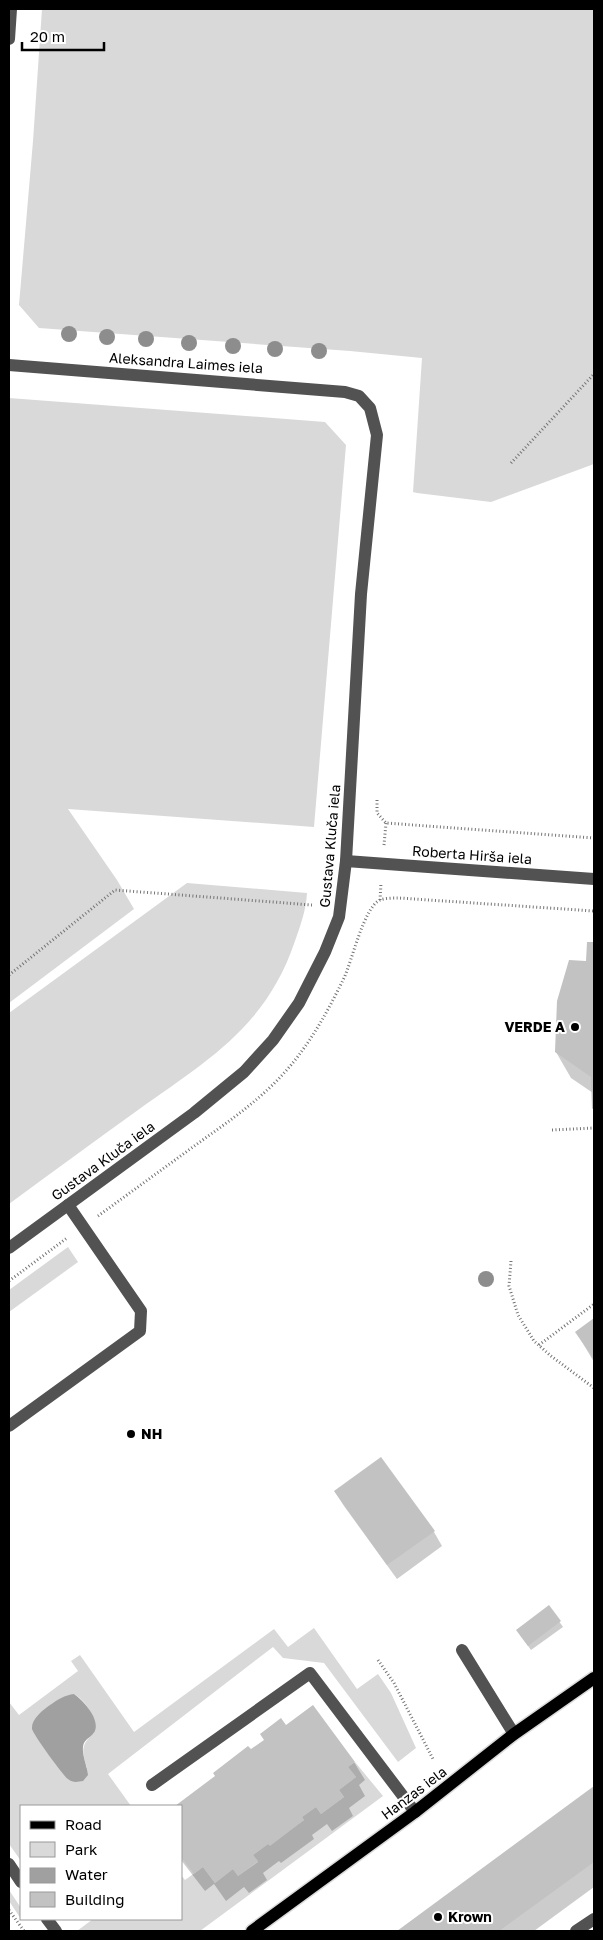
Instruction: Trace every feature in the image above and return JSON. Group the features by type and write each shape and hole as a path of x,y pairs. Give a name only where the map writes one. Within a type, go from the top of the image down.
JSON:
{"main road":[{"name":"Hanzas iela","path":"252,1931 415,1812 514,1734 594,1678"}],"street":[{"path":"9,39 11,9"},
{"name":"Aleksandra Laimes iela","path":"9,365 325,389 359,396"},
{"name":"Gustava Kluča iela","path":"9,1248 194,1113 244,1072 273,1040 299,1003 325,952 339,917 346,861 361,594 378,435 370,408 359,396"},
{"name":"Roberta Hirša iela","path":"346,861 594,879"},
{"path":"9,1426 140,1331 141,1311 68,1205"},
{"path":"462,1650 514,1734"},
{"path":"152,1784 310,1673 415,1812"},
{"path":"9,1864 20,1880"},
{"path":"576,1931 594,1919"},
{"path":"48,1920 56,1931"}],"path":[{"path":"511,463 594,374"},
{"path":"377,800 377,813 386,823 594,838"},
{"path":"9,975 115,890 312,905"},
{"path":"552,1130 594,1128"},
{"path":"511,1261 509,1286 518,1315 539,1345 594,1388"},
{"path":"539,1345 594,1304"},
{"path":"378,1660 394,1683 433,1759"},
{"path":"9,1910 24,1931"}],"green space":[{"path":"42,9 594,9 594,464 491,502 417,493 413,492 422,358 39,328 19,305"},
{"path":"9,398 325,422 346,445 314,827 68,809 117,880 134,909 9,1003"},
{"path":"187,883 307,893 301,923 283,971 268,997 251,1019 211,1057 9,1204 9,1013"},
{"path":"68,1247 78,1262 9,1312 9,1290"},
{"path":"314,1628 357,1689 378,1674 391,1693 416,1748 398,1762 324,1663 283,1658 273,1647 108,1774 130,1805 20,1805 20,1860 9,1844 9,1702 19,1715 78,1671 71,1661 80,1655 134,1732 274,1629 288,1647","holes":["74,1694 90,1711 94,1727 94,1733 86,1741 83,1749 87,1768 56,1762 49,1754"]},
{"path":"355,1762 383,1796 200,1931 77,1931 92,1920 182,1920 182,1876 185,1880 203,1867 215,1883 233,1869 238,1876 258,1862 253,1855 304,1820 302,1817 316,1807 321,1814 344,1797 339,1790 356,1777 348,1767"},
{"path":"9,1890 20,1906 20,1918 9,1901"}],"water":[{"path":"74,1694 91,1712 96,1724 93,1734 83,1745 88,1775 83,1781 77,1782 65,1776 32,1729 35,1718 44,1709 67,1695"}],"building":[{"name":"VERDE A","path":"587,942 594,942 594,1108 592,1109 591,1077 555,1052 557,1001 569,960 586,961"},
{"path":"594,1318 594,1359 575,1332"},
{"path":"381,1457 435,1531 387,1565 334,1491"},
{"path":"549,1605 561,1621 528,1646 516,1630"},
{"path":"313,1705 355,1762 348,1767 356,1777 339,1790 344,1797 321,1814 316,1807 302,1817 304,1820 270,1846 268,1844 253,1855 258,1861 238,1876 233,1869 215,1883 203,1867 194,1874 182,1858 182,1805 176,1805 215,1776 213,1773 248,1746 251,1749 264,1740 260,1734 281,1718 286,1725"},
{"path":"594,1786 594,1862 499,1931 397,1931"}],"place":[{"name":"VERDE A","path":"575,1027"},
{"name":"NH","path":"131,1434"},
{"name":"Krown","path":"438,1917"}]}
